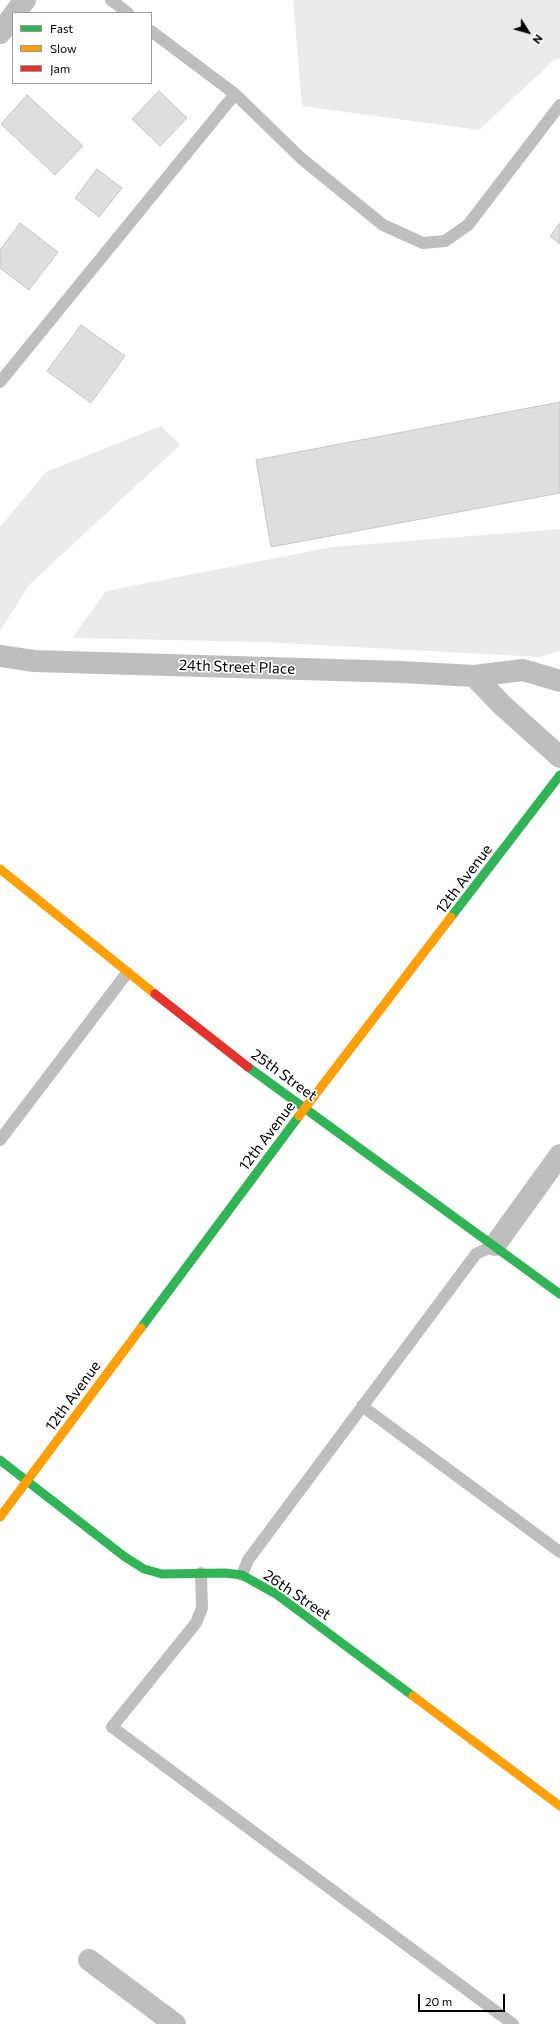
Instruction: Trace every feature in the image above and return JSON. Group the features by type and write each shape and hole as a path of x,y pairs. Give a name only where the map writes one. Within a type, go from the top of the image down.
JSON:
{"street":[{"path":"16,12 25,0"},
{"path":"0,33 12,17"},
{"name":"24th Street Place","path":"0,656 34,661 402,672 474,676 523,670 560,681"},
{"path":"474,676 502,705 560,758"},
{"name":"12th Avenue","path":"0,1517 305,1108 560,775"},
{"name":"25th Street","path":"0,869 127,972 273,1086 495,1245 560,1294"},
{"path":"495,1245 560,1155"},
{"name":"26th Street","path":"0,1460 125,1557 144,1569 162,1574 201,1573 242,1575 276,1594 560,1806"},
{"path":"89,1960 175,2024"}],"lane":[{"path":"111,0 127,12"},
{"path":"152,32 235,94 302,159 383,225 422,243 445,241 468,225 560,105"},
{"path":"0,382 235,94"},
{"path":"0,1140 127,972"},
{"path":"242,1575 248,1560 476,1254 495,1245"},
{"path":"362,1406 560,1552"},
{"path":"201,1573 202,1608 196,1623 112,1727 513,2024"}],"shaded area":[{"path":"293,0 560,0 560,58 554,60 479,130 302,106"},
{"path":"161,426 180,445 30,584 0,631 0,527 46,472"},
{"path":"560,529 560,651 540,657 262,642 72,638 106,591 332,547"}],"building":[{"path":"159,91 187,118 160,146 132,119"},
{"path":"27,95 83,146 55,175 1,124"},
{"path":"97,169 122,188 99,217 75,198"},
{"path":"20,223 58,252 29,290 0,268 0,250"},
{"path":"560,223 560,244 550,236"},
{"path":"81,325 125,356 91,403 47,371"},
{"path":"560,402 560,493 271,547 256,460"}],"traffic: fast":[{"path":"451,917 560,775"},
{"path":"248,1067 560,1294"},
{"path":"141,1328 299,1116"},
{"path":"0,1460 125,1557 144,1569 162,1574 225,1573 242,1575 276,1594 413,1696"}],"traffic: slow":[{"path":"0,869 155,994"},
{"path":"299,1116 451,917"},
{"path":"0,1517 141,1328"},
{"path":"413,1696 560,1806"}],"traffic: jam":[{"path":"155,994 248,1067"}]}
